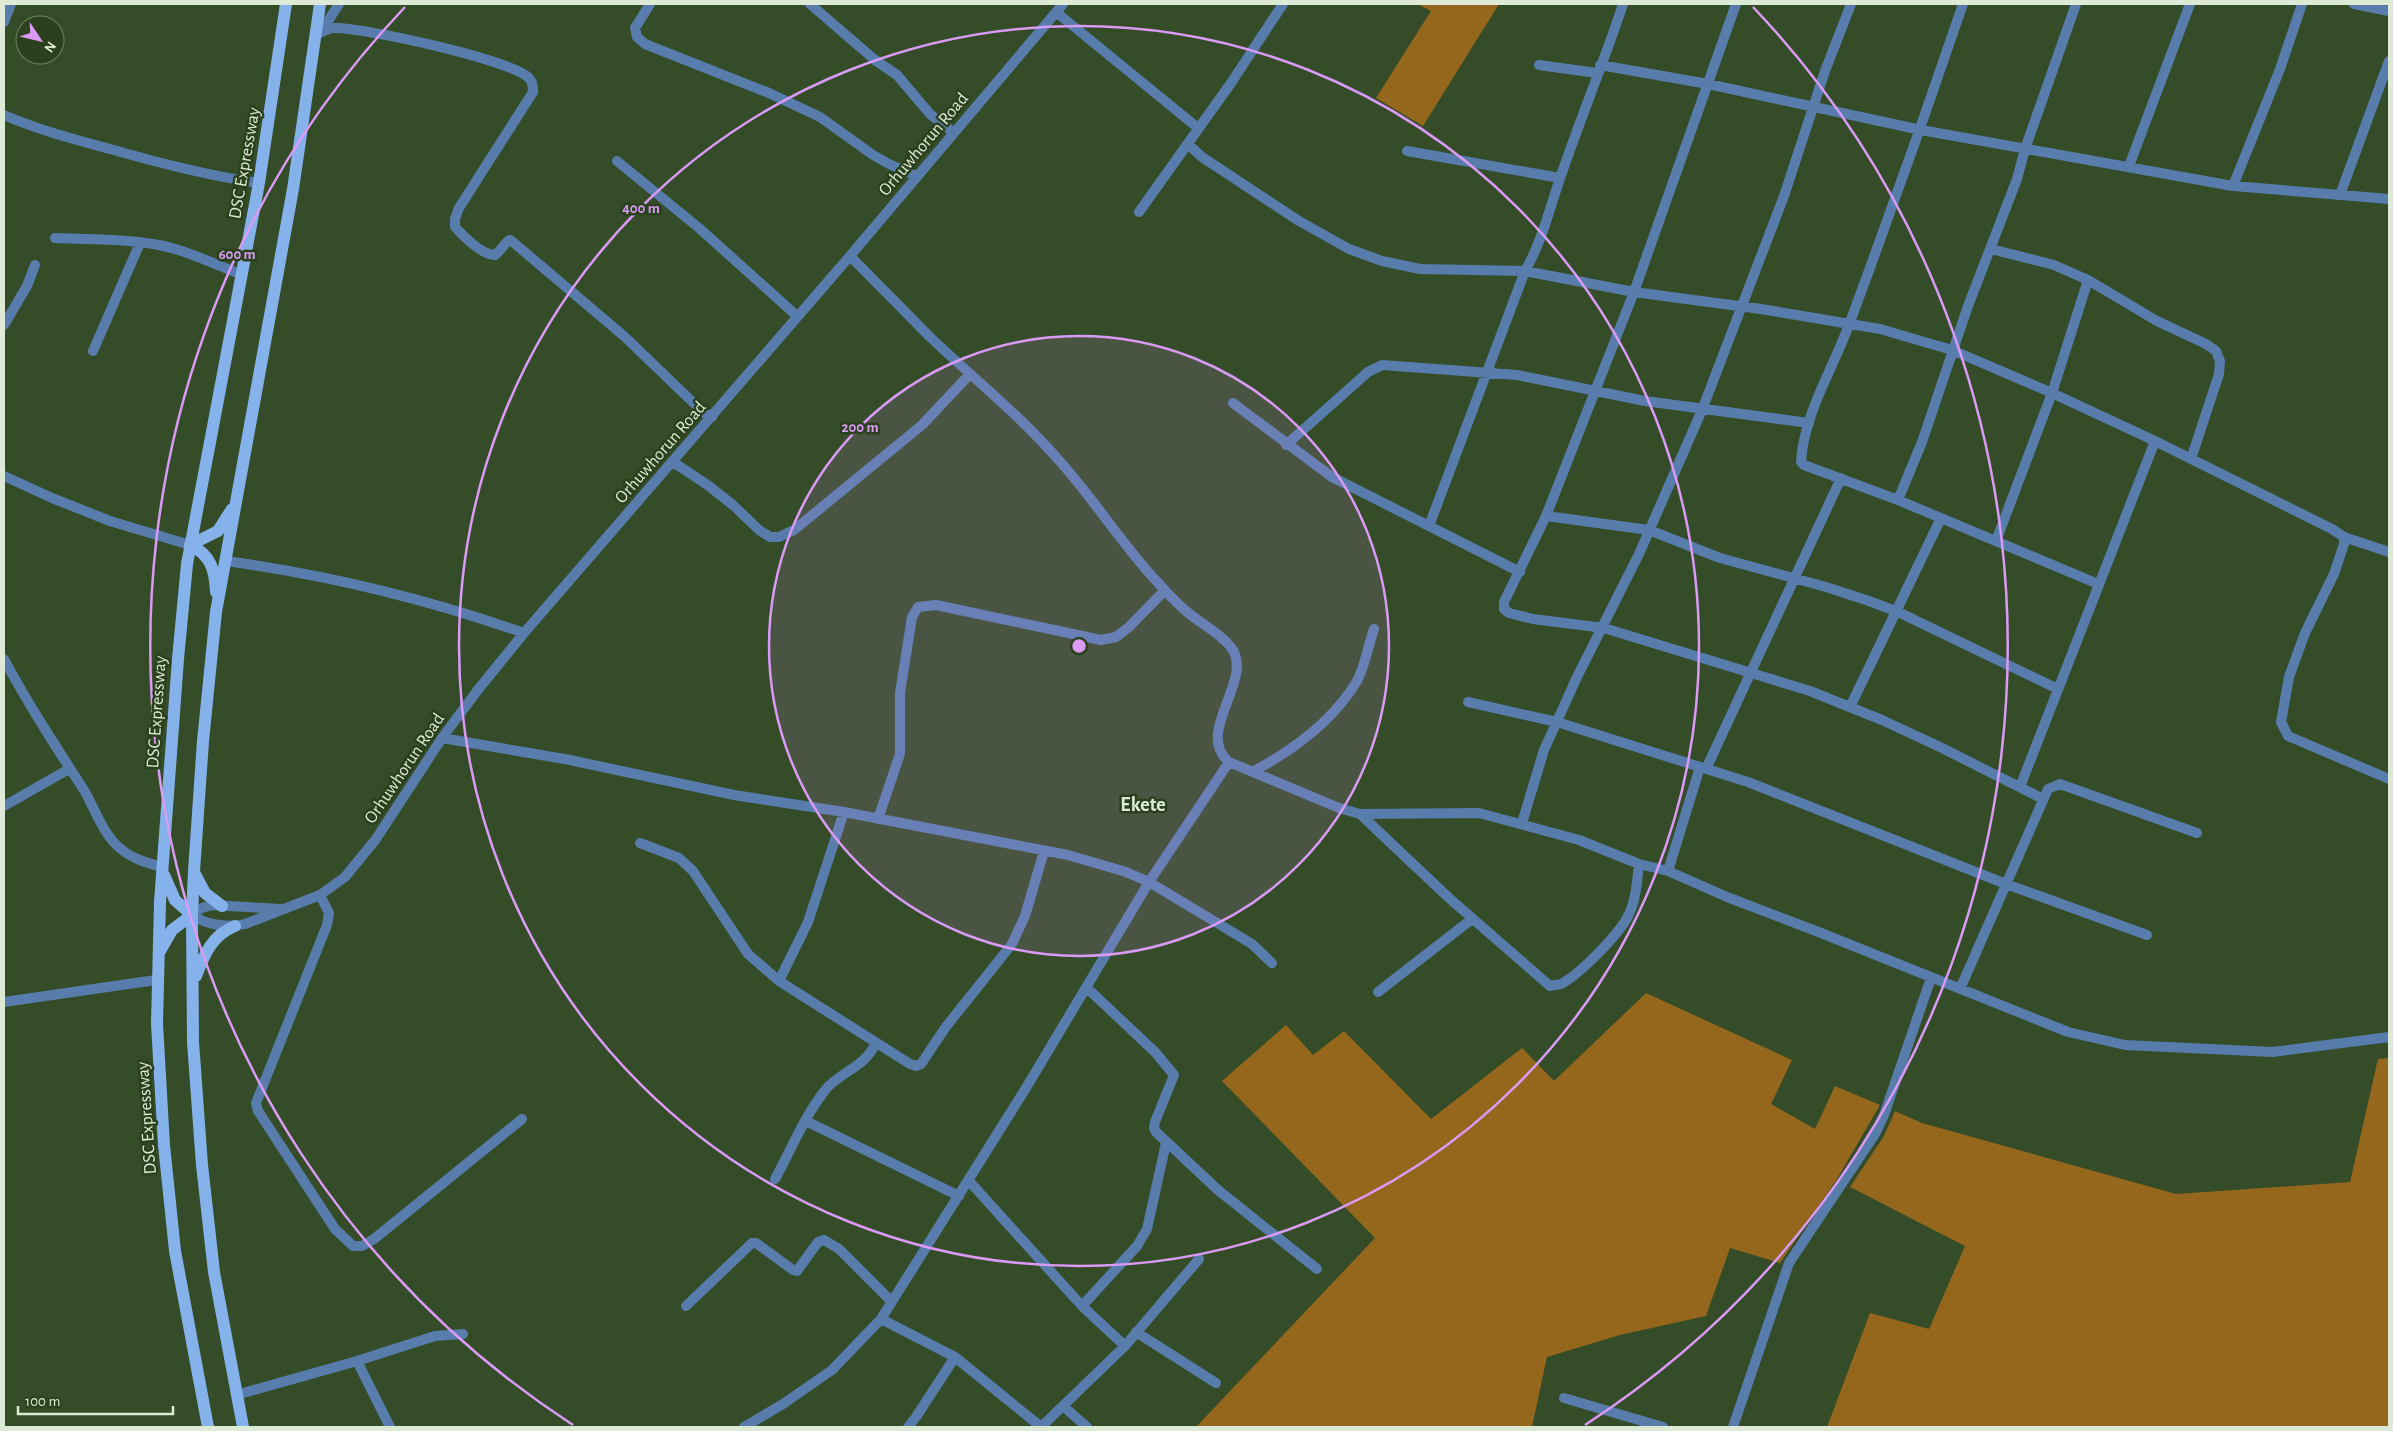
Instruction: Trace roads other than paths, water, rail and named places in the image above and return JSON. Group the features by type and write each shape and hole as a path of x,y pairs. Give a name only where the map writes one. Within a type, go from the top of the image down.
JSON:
{"main road":[{"name":"DSC Expressway","path":"208,1427 186,1316 172,1225 160,1088 156,980 162,867 178,659 190,545 259,183 286,4"},
{"path":"243,1427 214,1272 202,1165 193,1042 192,915 194,871 203,741 216,612 293,189 320,4"},
{"path":"190,545 218,531 236,502"},
{"path":"190,545 206,555 214,569 216,612"},
{"path":"162,867 165,879 176,900 192,915"},
{"path":"194,871 205,893 222,906"},
{"path":"157,961 166,938 172,930 192,915"},
{"path":"193,983 212,942 219,935 235,926"}],"street":[{"path":"4,22 11,4"},
{"path":"317,34 340,4"},
{"path":"650,4 635,28 637,37 645,44 769,93 820,117 889,164 916,176"},
{"path":"810,4 876,60 897,75 930,114 954,133"},
{"path":"1139,212 1188,144 1283,4"},
{"path":"1429,526 1485,373 1525,271 1542,234 1560,178 1623,4"},
{"path":"1736,4 1634,292 1546,516 1504,602 1504,609 1509,613 1533,619 1604,628 1810,691 1940,747 2043,799"},
{"path":"1522,823 1544,750 1577,677 1604,628 1639,554 1702,410 1784,196 1825,71 1851,4"},
{"path":"1963,4 1850,324 1809,423 1801,462 1804,465 1898,500 2098,584"},
{"path":"1898,500 1922,442 1952,350 2017,179 2025,149 2076,4"},
{"path":"2129,166 2190,4"},
{"path":"2233,186 2280,69 2302,4"},
{"path":"2354,4 2389,11"},
{"path":"1059,8 1198,128"},
{"name":"Orhuwhorun Road","path":"235,926 257,920 280,909 320,895 345,877 359,862 442,738 524,633 712,417 796,316 850,256 1059,8"},
{"path":"317,34 330,28 352,29 449,48 482,57 522,73 529,78 532,82 533,92 459,208 454,219 455,226 466,239 490,254 495,255 500,252 506,242 510,240 514,242 625,337 704,414 712,417"},
{"path":"2340,195 2389,61"},
{"path":"1539,65 1599,69 1708,84 1920,130 2233,186 2389,199"},
{"path":"4,115 55,133 180,169 220,178 259,183"},
{"path":"1188,144 1202,158 1299,221 1349,249 1382,261 1420,269 1525,271 1634,292 1741,306 1880,329 1952,350 2052,393 2155,441 2344,537 2389,552"},
{"path":"1407,151 1560,178"},
{"path":"617,161 699,228 796,316"},
{"path":"55,238 140,243 159,246 191,254 242,275"},
{"path":"93,351 140,243"},
{"path":"1991,249 2054,265 2088,280 2157,321 2206,344 2216,351 2220,361 2219,374 2191,459"},
{"path":"850,256 970,374 1023,421 1082,486 1131,553 1165,590 1231,647 1238,663 1236,676 1224,708 1218,736 1222,756 1229,762 1339,808 1360,814 1479,813 1522,823 1579,840 1639,864 1668,871 1727,897 2068,1032 2125,1045 2273,1052 2389,1037"},
{"path":"4,325 27,286 35,266"},
{"path":"1996,541 2052,393 2088,280"},
{"path":"1286,445 1376,367 1382,365 1517,375 1645,401 1809,423"},
{"path":"673,462 722,496 758,530 770,537 779,537 794,530 922,425 970,374"},
{"path":"1232,403 1286,445 1332,477 1520,572"},
{"path":"2020,787 2155,441"},
{"path":"4,476 110,521 190,545"},
{"path":"1668,871 1703,768 1750,674 1792,579 1816,533 1841,478"},
{"path":"1546,516 1648,530 1720,558 1792,579 1826,586 1896,611 2058,689"},
{"path":"1850,707 1941,518"},
{"path":"2344,537 2344,544 2334,574 2305,633 2289,677 2281,722 2288,736 2389,779"},
{"path":"226,561 375,588 460,611 524,633"},
{"path":"878,819 900,754 900,693 912,617 918,607 936,605 1101,640 1116,637 1129,627 1165,590"},
{"path":"1254,771 1304,740 1343,701 1358,679 1374,630"},
{"path":"4,659 108,835 119,848 134,858 162,867"},
{"path":"1468,702 1557,722 1748,782 1856,823 2006,884 2147,935"},
{"path":"442,738 570,760 734,795 844,812 1068,855 1126,872 1149,882 1252,944 1272,963"},
{"path":"744,1427 783,1404 832,1370 880,1319 969,1181 1087,988 1149,882 1229,762"},
{"path":"4,806 69,769"},
{"path":"1960,989 2048,789 2060,784 2197,833"},
{"path":"779,981 808,922 844,812"},
{"path":"1360,814 1472,919 1550,986 1560,985 1602,949 1628,917 1634,898 1639,864"},
{"path":"640,843 679,858 693,871 748,954 779,981 876,1043 916,1066 920,1064 1012,944 1025,916 1044,851"},
{"path":"320,895 329,913 327,925 256,1103 258,1111 340,1234 353,1246 362,1246 374,1239 522,1119"},
{"path":"235,926 200,920 192,915 202,908 222,906 280,909"},
{"path":"1378,992 1472,919"},
{"path":"1733,1427 1789,1263 1875,1134 1884,1115 1931,978"},
{"path":"4,1002 156,980"},
{"path":"1087,988 1155,1052 1174,1075 1154,1128 1166,1143 1218,1190 1317,1269"},
{"path":"775,1179 806,1121 825,1091 837,1078 863,1063 876,1043"},
{"path":"806,1121 959,1196"},
{"path":"1082,1306 1137,1246 1147,1229 1154,1189 1166,1143"},
{"path":"969,1181 1082,1306 1124,1346"},
{"path":"686,1306 752,1243 756,1243 792,1270 797,1271 818,1242 824,1240 840,1250 891,1301"},
{"path":"880,1319 955,1357 1042,1427 1124,1346 1199,1259"},
{"path":"1136,1332 1216,1383"},
{"path":"236,1395 356,1361 435,1336 462,1334"},
{"path":"908,1427 955,1357"},
{"path":"356,1361 390,1427"},
{"path":"1564,1398 1663,1427"},
{"path":"1063,1406 1087,1427"}],"district":[{"name":"Ekete","path":"1143,804"}]}
